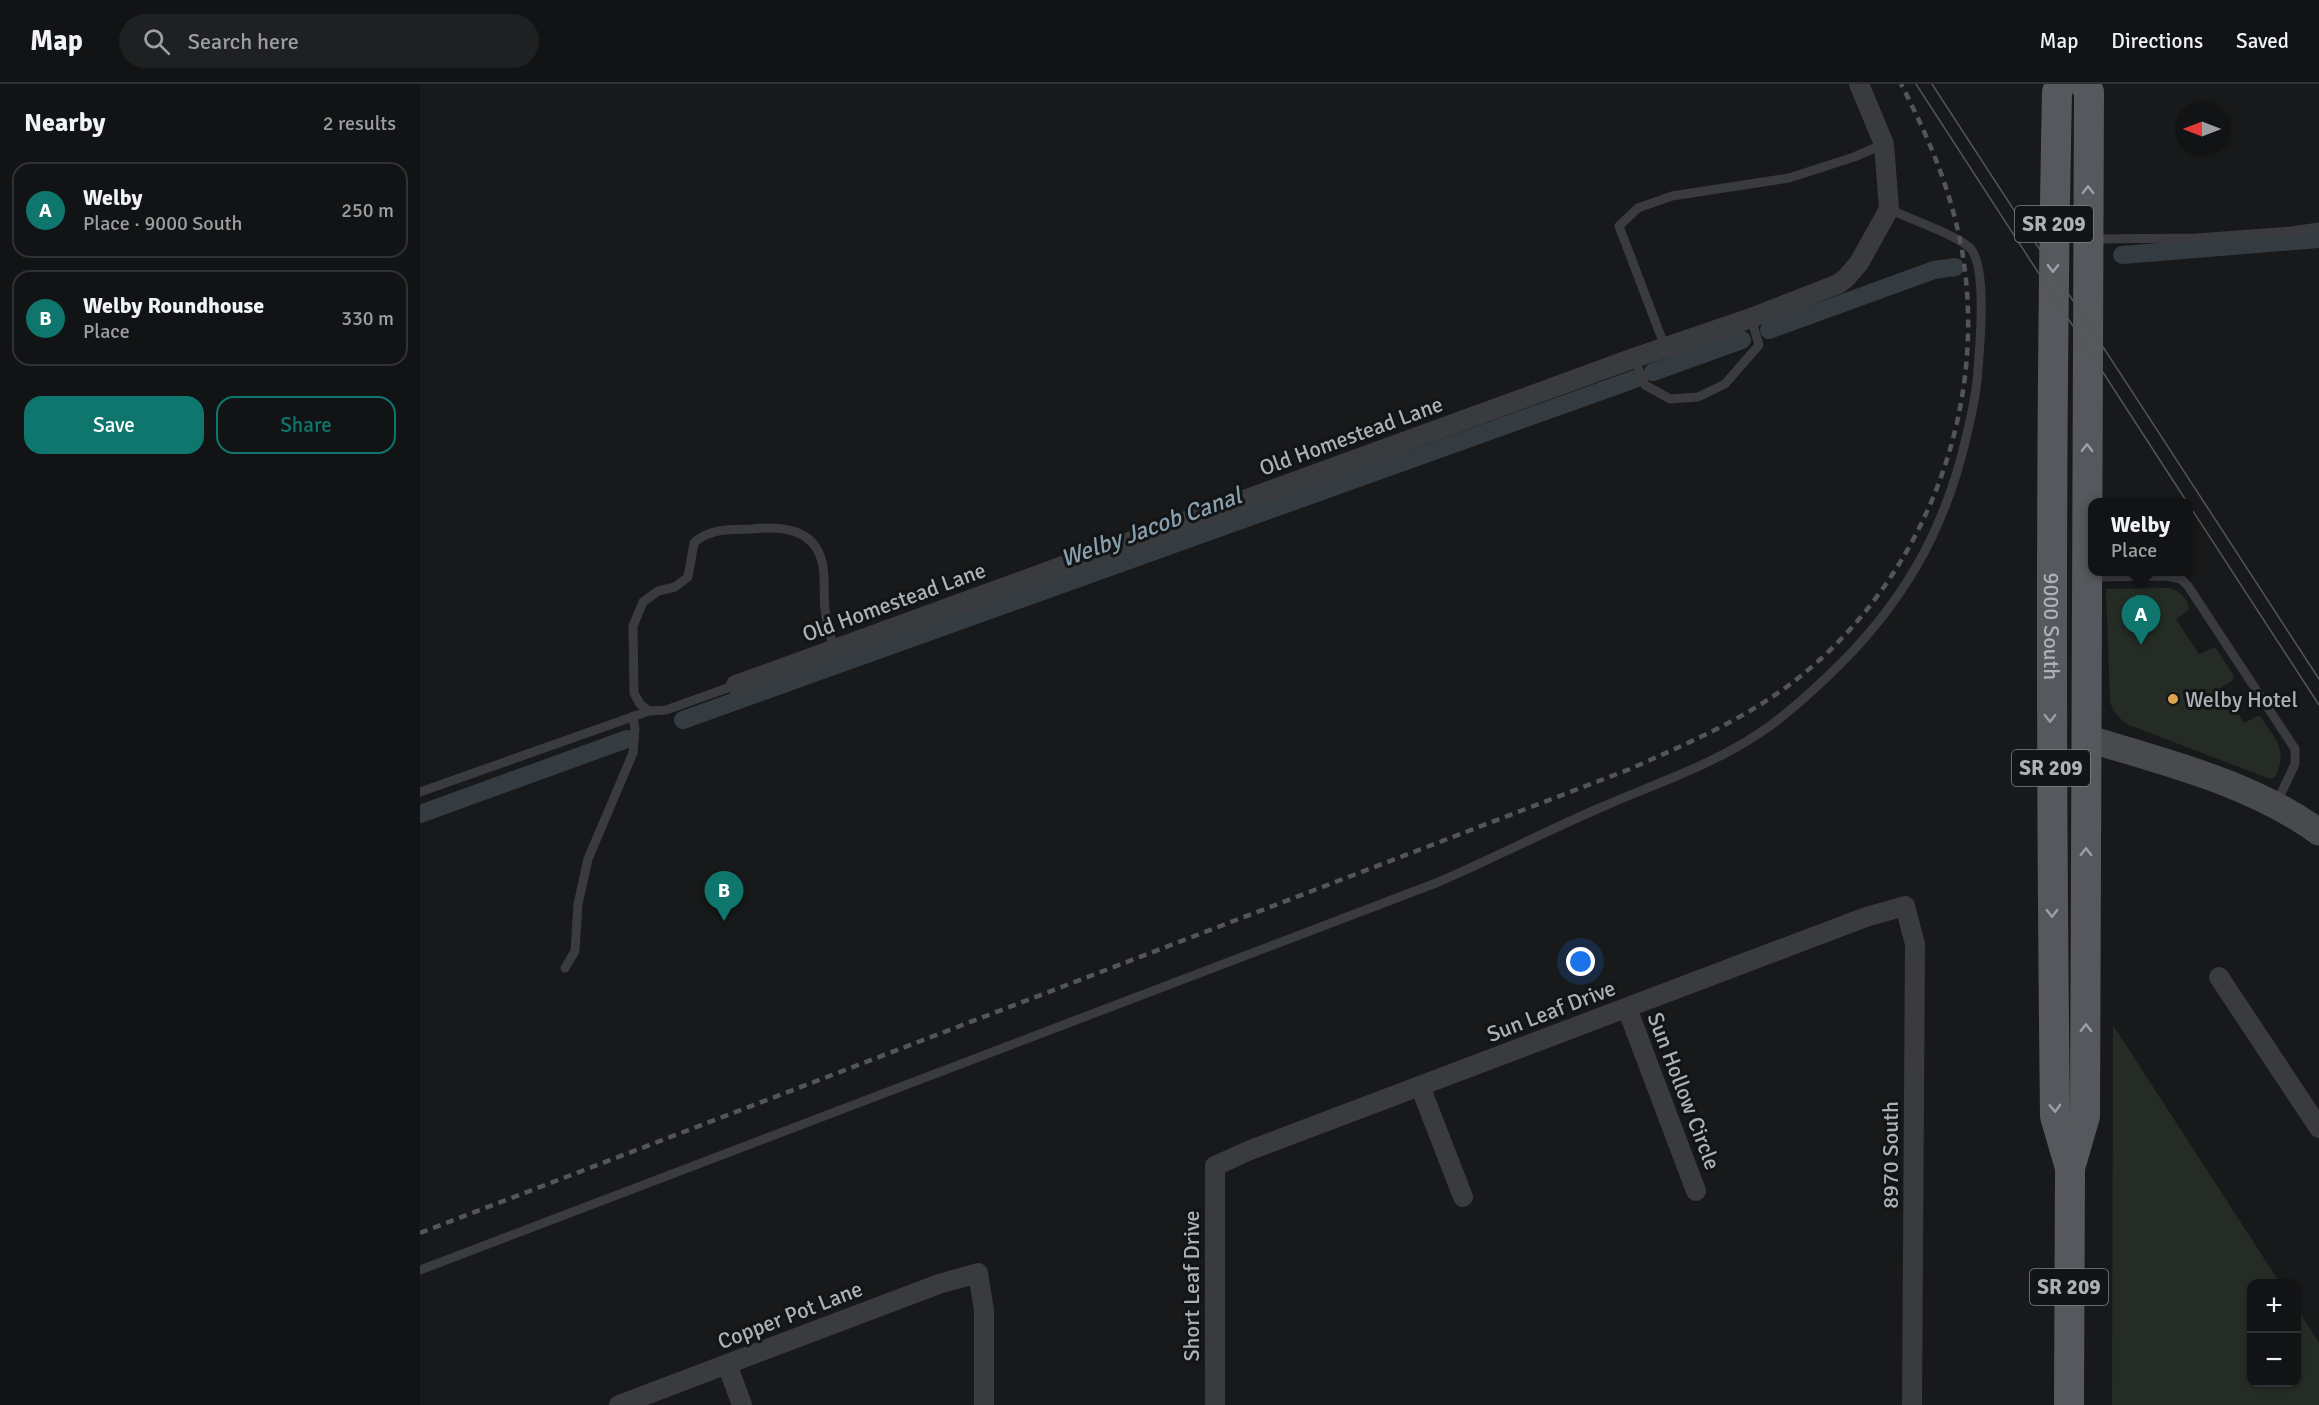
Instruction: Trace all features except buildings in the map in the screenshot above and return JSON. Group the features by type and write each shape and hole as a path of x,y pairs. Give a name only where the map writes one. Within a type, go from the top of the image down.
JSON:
{"main road":[{"name":"9000 South","path":"2060,84 2057,92 2051,365 2050,741 2055,1116 2070,1168"},
{"name":"9000 South","path":"2069,1405 2070,1168 2085,1116 2089,92 2085,84"},
{"path":"2051,365 2065,435 2069,500 2071,721 2074,729 2086,738 2209,776 2276,804 2319,832"}],"street":[{"path":"1858,84 1884,144 1889,209"},
{"name":"Old Homestead Lane","path":"736,685 1829,288 1846,278 1859,263 1889,209"},
{"name":"Sun Leaf Drive","path":"1215,1166 1248,1151 1866,917 1905,906"},
{"name":"8970 South","path":"1905,906 1915,944 1912,1405"},
{"path":"2219,977 2319,1128"},
{"name":"Sun Hollow Circle","path":"1627,1008 1696,1191"},
{"path":"1420,1086 1463,1197"},
{"name":"Short Leaf Drive","path":"1215,1166 1215,1405"},
{"name":"Copper Pot Lane","path":"619,1405 939,1284 978,1273 984,1310 984,1405"},
{"path":"727,1364 742,1405"}],"lane":[{"path":"1665,347 1619,226 1638,208 1672,196 1789,178 1854,157 1884,144"},
{"path":"420,1270 1436,883 1554,827 1716,758 1756,736 1814,690 1863,641 1900,594 1922,560 1950,498 1962,455 1978,373 1981,298 1979,271 1975,256 1971,249 1960,241 1889,209"},
{"path":"2088,239 2197,238 2319,227"},
{"path":"1634,358 1645,385 1670,399 1698,397 1725,384 1759,345 1751,318"},
{"path":"649,711 640,704 634,693 633,626 643,602 658,591 675,587 688,577 694,543 710,532 756,528 781,530 803,534 815,544 823,563 825,611 834,650"},
{"path":"2087,577 2167,576 2185,582 2295,749 2295,765 2276,804"},
{"name":"Old Homestead Lane","path":"420,792 633,716 649,711 666,710 736,685"},
{"path":"565,968 575,951 578,904 588,859 633,753 635,729 633,716"}],"shaded area":[{"path":"2169,588 2180,593 2187,603 2189,610 2176,619 2199,654 2215,647 2234,676 2233,680 2221,688 2244,723 2257,716 2261,717 2275,739 2281,759 2275,777 2270,779 2129,725 2119,718 2113,709 2110,702 2106,589"},
{"path":"2113,1025 2277,1279 2247,1279 2247,1387 2301,1387 2301,1314 2319,1343 2319,1405 2112,1405"}],"waterway":[{"name":"Welby Jacob Canal","path":"2122,255 2319,239"},
{"name":"Welby Jacob Canal","path":"1769,330 1934,270 1955,267"},
{"name":"Welby Jacob Canal","path":"1653,372 1742,340"},
{"name":"Welby Jacob Canal","path":"683,720 1635,379"},
{"name":"Welby Jacob Canal","path":"420,814 627,739"}],"tram line":[{"path":"1916,84 2184,498"},
{"path":"1932,84 2319,679"},
{"path":"2193,511 2319,705"}],"railway":[{"path":"420,1233 1630,769 1737,718 1797,679 1842,638 1881,591 1913,540 1938,484 1956,426 1966,367 1968,306 1961,245 1951,203 1937,163 1901,84"}],"place":[{"name":"Welby","path":"2141,645"},
{"name":"Welby Hotel","path":"2173,699"},
{"name":"Welby Roundhouse","path":"724,921"}]}
